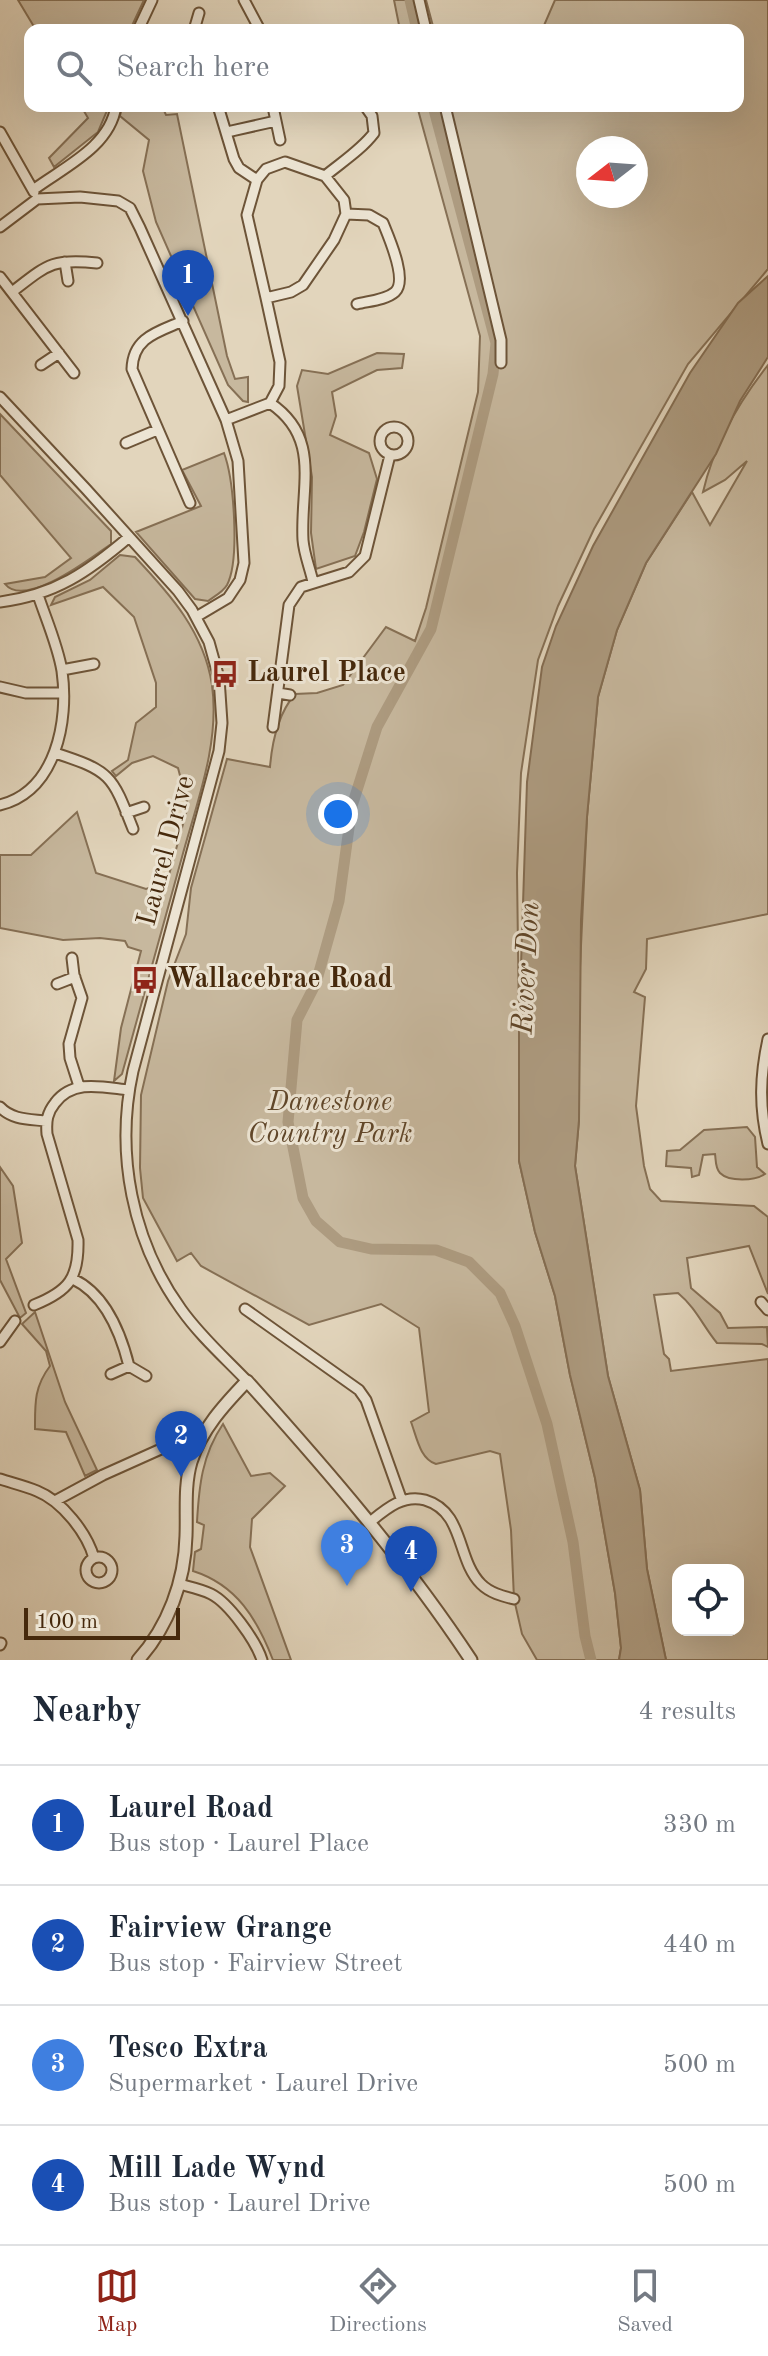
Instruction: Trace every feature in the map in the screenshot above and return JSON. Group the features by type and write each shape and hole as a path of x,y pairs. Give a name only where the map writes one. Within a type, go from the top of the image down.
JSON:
{"street":[{"path":"141,24 152,0"},
{"path":"244,0 257,24"},
{"path":"419,0 425,24"},
{"path":"196,24 199,13"},
{"path":"0,227 104,138 115,112"},
{"path":"220,112 239,168 257,180"},
{"path":"274,112 280,140"},
{"path":"325,176 351,153 364,147 374,133 369,112"},
{"path":"446,112 501,340 501,363"},
{"path":"227,132 276,121"},
{"path":"0,132 35,194"},
{"path":"226,420 270,403 279,386 280,362 247,215 257,180 266,169 285,162 325,176 344,200 346,214 334,240 303,285 291,292 266,298"},
{"path":"35,194 99,198 118,201 130,208 226,420 238,461 244,563 236,589 228,598 196,617"},
{"path":"346,214 369,215 383,223 400,279 399,289 392,294 357,304"},
{"path":"65,262 68,281"},
{"path":"12,292 46,267 65,262 97,263"},
{"path":"0,277 74,373"},
{"path":"183,321 142,340 132,358 132,369 190,503"},
{"path":"41,365 59,353"},
{"name":"Laurel Drive","path":"0,397 178,591 209,642 221,688 219,751 128,1090 125,1148 131,1199 155,1265 181,1309 320,1462 370,1522 471,1660"},
{"path":"270,403 296,426 303,443 303,542 313,582"},
{"path":"126,443 157,430"},
{"path":"273,727 289,605 301,587 349,572 365,556 390,455"},
{"path":"0,602 38,595 92,569 129,537"},
{"path":"0,805 21,795 46,772 55,753 62,720 62,670 38,595"},
{"path":"62,670 94,664"},
{"path":"0,687 26,693 63,693"},
{"path":"278,693 290,695"},
{"path":"55,753 102,772 117,787 133,829"},
{"path":"126,813 144,807"},
{"path":"72,958 82,998 69,1044 79,1086"},
{"path":"57,984 75,977"},
{"path":"768,1039 760,1076 768,1144"},
{"path":"34,1305 53,1297 73,1279 78,1254 78,1240 46,1121 59,1097 79,1086 128,1090"},
{"path":"0,1107 6,1114 46,1121"},
{"path":"73,1279 89,1291 106,1311 123,1343 129,1366 146,1376"},
{"path":"245,1309 359,1390 366,1400 402,1501"},
{"path":"1,1336 15,1321"},
{"path":"111,1374 129,1366"},
{"path":"138,1660 157,1638 179,1584 186,1538 191,1462 221,1408 247,1381"},
{"path":"55,1501 161,1449"},
{"path":"0,1479 38,1491 55,1501 89,1542 94,1558"},
{"path":"370,1522 402,1501 417,1498 433,1503 447,1512 472,1573 483,1586 514,1599"},
{"path":"179,1584 213,1595 223,1603 257,1645 262,1660"}],"green space":[{"path":"18,0 144,0 133,24 32,24"},
{"path":"394,0 426,0 432,24 399,24"},
{"name":"Danestone Country Park","path":"555,0 768,0 768,269 688,364 594,529 558,606 538,660 521,773 517,873 519,1161 535,1232 555,1296 595,1478 615,1593 621,1648 619,1660 537,1660 522,1634 514,1599 511,1530 500,1454 490,1451 436,1464 426,1458 417,1441 411,1422 429,1412 419,1328 381,1304 309,1325 201,1266 191,1253 177,1261 143,1198 140,1168 141,1095 168,981 186,934 191,888 227,759 270,767 277,729 284,710 295,694 317,693 343,685 386,627 415,641 426,608 478,392 480,336 419,112 744,112 744,24 545,24"},
{"path":"84,112 106,112 98,132 54,167 49,158 88,118"},
{"path":"121,112 177,114 227,356 235,379 248,377 248,402 243,401 228,385 156,222 143,171 149,140 120,116"},
{"path":"377,353 404,354 402,368 377,370 332,392 336,416 330,435 369,453 377,479 364,532 355,556 316,569 311,533 312,477 297,386 302,370 328,374"},
{"path":"768,365 768,914 647,939 646,969 634,992 645,997 636,1106 650,1189 661,1201 754,1206 768,1217 768,1294 749,1246 687,1258 691,1288 720,1313 728,1328 767,1327 768,1347 762,1344 717,1343 678,1293 654,1295 664,1354 669,1359 671,1371 768,1359 768,1660 666,1660 647,1569 640,1490 608,1376 575,1166 579,1120 578,1010 587,817 598,697 617,630 646,563 692,492 710,525 747,461 725,480 703,492 720,441 737,409"},
{"path":"0,414 111,531 111,544 102,551 58,579 27,590 14,590 5,584 45,577 71,558 0,475"},
{"path":"224,453 233,500 233,558 227,585 208,601 195,599 136,532 201,506 182,470"},
{"path":"120,555 135,557 184,615 208,666 214,707 210,750 200,794 122,1074 114,1081 121,1028 141,951 128,947 125,941 100,938 63,940 0,928 0,855 31,855 77,812 96,873 146,889 167,882 188,806 178,768 153,756 132,763 116,776 112,771 128,760 136,723 156,707 156,683 134,617 103,587 51,605 55,597 90,580"},
{"path":"747,1127 755,1137 757,1167 765,1174 761,1176 742,1180 724,1176 717,1169 715,1154 703,1155 699,1175 692,1177 691,1168 666,1166 667,1151 680,1150 704,1130"},
{"path":"0,1167 13,1186 22,1243 6,1259 26,1313 20,1318 0,1280"},
{"path":"35,1312 65,1402 97,1470 85,1476 66,1432 35,1429 38,1389 50,1366 46,1351 22,1324"},
{"path":"223,1424 251,1476 270,1473 285,1486 252,1519 250,1547 291,1660 273,1660 244,1605 222,1585 193,1571 195,1552 201,1549 204,1525 197,1522 203,1471 210,1447"}],"water":[{"name":"River Don","path":"768,276 768,357 740,401 716,454 646,563 617,630 598,697 581,920 579,1120 575,1166 608,1376 640,1490 647,1569 666,1660 619,1660 621,1648 615,1593 595,1478 555,1296 535,1232 519,1161 519,1026 527,782 542,667 556,626 593,546 690,373 738,303"}],"waterway":[{"path":"410,0 416,24"},
{"path":"435,112 496,343 493,374 431,629 377,727 352,806 339,901 316,983 297,1020 288,1122 303,1198 316,1221 340,1242 371,1249 436,1250 469,1262 500,1293 515,1326 547,1424 573,1542 591,1660"}],"place":[{"name":"Laurel Road","path":"188,316"},
{"name":"Laurel Place","path":"225,674"},
{"name":"Wallacebrae Road","path":"145,980"},
{"name":"Fairview Grange","path":"181,1477"},
{"name":"Tesco Extra","path":"347,1586"},
{"name":"Mill Lade Wynd","path":"411,1592"}]}
